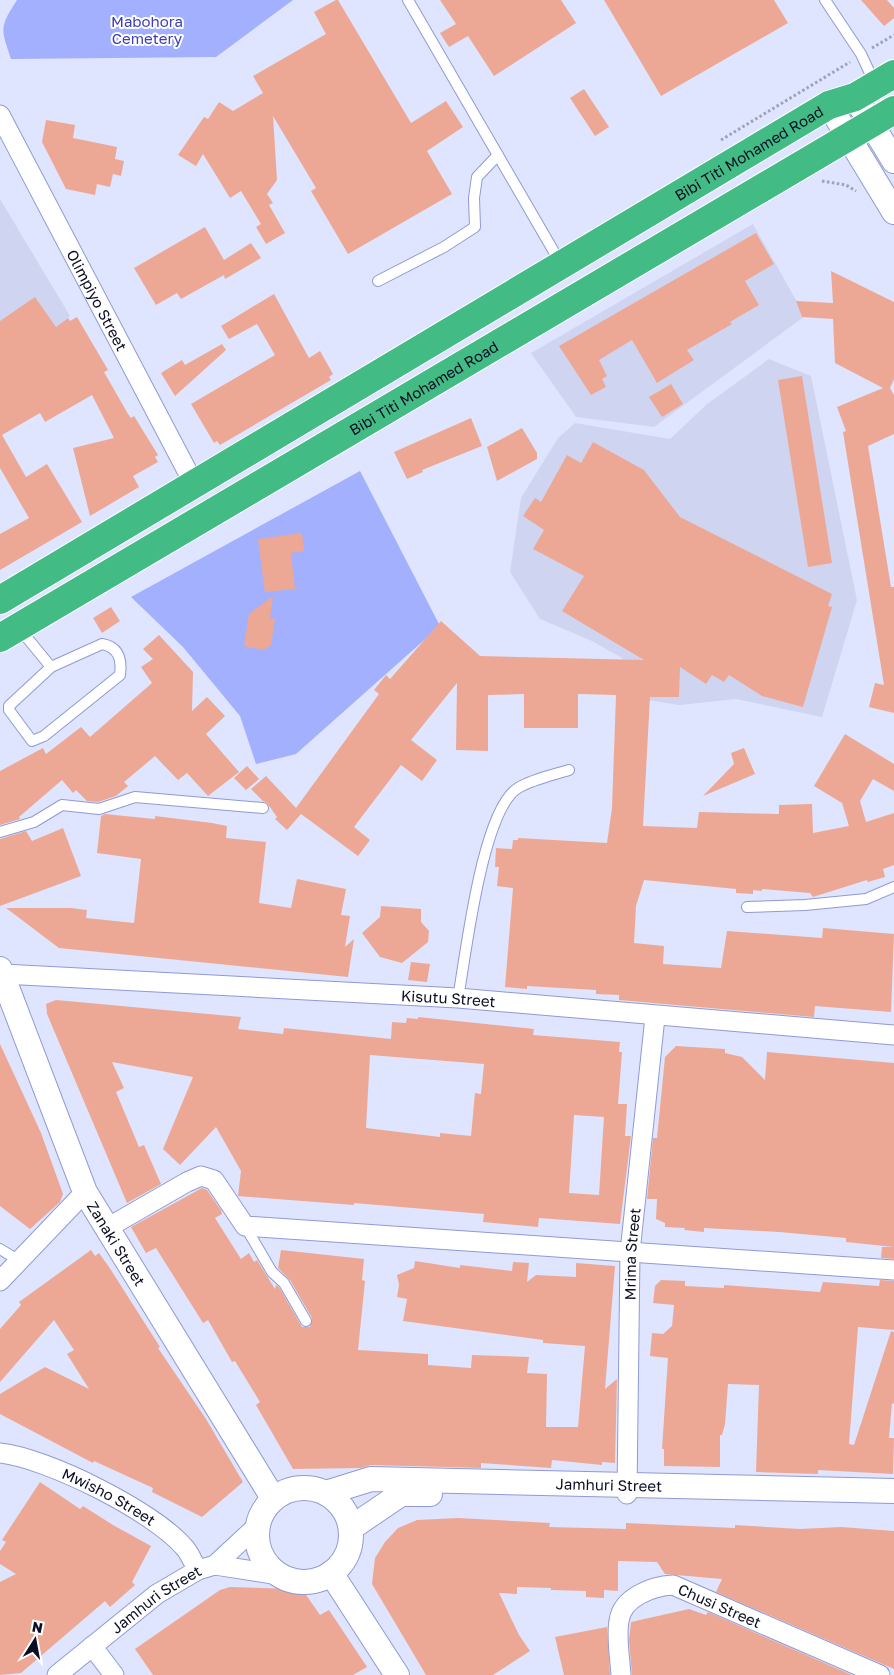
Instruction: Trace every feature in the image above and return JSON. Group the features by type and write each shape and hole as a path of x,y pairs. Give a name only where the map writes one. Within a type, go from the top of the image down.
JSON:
{"highway":[{"name":"Bibi Titi Mohamed Road","path":"0,600 829,105 875,85"},
{"name":"Bibi Titi Mohamed Road","path":"9,633 882,116"}],"street":[{"path":"875,85 894,161"},
{"path":"829,105 894,212"},
{"name":"Olimpiyo Street","path":"0,114 194,484"},
{"name":"Kisutu Street","path":"1,973 458,998 894,1035"},
{"name":"Zanaki Street","path":"1,973 85,1192 273,1498"},
{"name":"Mrima Street","path":"627,1489 630,1252 655,1016"},
{"path":"107,1228 187,1182 201,1176 214,1180 245,1226 894,1270"},
{"path":"0,1281 85,1192"},
{"name":"Mwisho Street","path":"0,1453 45,1466 110,1495 168,1532 206,1568"},
{"name":"Jamhuri Street","path":"326,1493 371,1479 627,1489 894,1504"},
{"path":"206,1568 279,1575 305,1582 314,1581 331,1573 346,1557 351,1543 351,1528 342,1507 326,1493 312,1488 299,1487 285,1491 273,1498 262,1511 257,1526 257,1545 260,1554 271,1569 279,1575"},
{"name":"Jamhuri Street","path":"351,1528 401,1494 627,1489 894,1491"},
{"name":"Jamhuri Street","path":"57,1675 157,1594 206,1568 257,1526"},
{"path":"331,1573 397,1675"},
{"name":"Chusi Street","path":"620,1675 619,1620 624,1607 642,1593 660,1586 673,1585 880,1675"},
{"path":"92,1646 114,1675"}],"lane":[{"path":"408,0 557,256 564,263"},
{"path":"825,0 861,54 875,85"},
{"path":"378,281 444,247 475,227 474,198 478,177 498,155"},
{"path":"9,633 51,667"},
{"path":"102,644 109,645 118,653 122,662 120,675 110,685 44,736 32,741 8,708 51,667 102,644"},
{"path":"458,998 486,847 504,801 518,788 569,770"},
{"path":"0,832 34,822 62,805 99,809 135,797 263,808"},
{"path":"747,908 866,899 894,887"},
{"path":"245,1226 272,1272 284,1283 306,1320"},
{"path":"0,1248 18,1260"}],"path":[{"path":"818,181 846,185 861,197"}],"shaded area":[{"path":"0,199 70,316 0,371"},
{"path":"753,224 805,316 654,427 576,417 531,353"},
{"path":"769,359 811,376 857,600 822,717 736,699 679,705 648,700 635,692 622,658 592,641 540,619 510,572 521,498 558,438 575,423 670,439 706,405"}],"green space":[{"name":"Mabohora Cemetery","path":"17,0 293,0 216,57 11,59 5,40 4,28 7,16"},
{"path":"360,471 440,626 296,754 256,764 240,716 183,647 131,597"}],"building":[{"path":"338,0 411,123 446,101 463,127 427,151 452,194 348,254 311,191 316,188 273,116 277,180 267,194 273,203 269,205 285,233 266,244 256,227 261,224 241,191 230,198 203,154 196,166 178,155 204,117 208,119 219,102 233,111 263,93 253,76 326,34 314,12"},
{"path":"440,0 561,0 576,23 494,76 468,36 449,47 440,33 456,24"},
{"path":"604,0 774,0 788,23 661,96"},
{"path":"861,0 887,0 894,8 894,18 884,26"},
{"path":"584,89 609,127 595,136 570,98"},
{"path":"46,120 75,125 73,138 117,147 115,159 124,161 121,176 113,174 110,187 97,184 95,195 66,189 42,142"},
{"path":"205,227 224,260 251,243 261,258 225,279 224,275 181,299 177,293 156,305 134,268"},
{"path":"756,233 774,264 745,281 759,305 730,322 732,324 687,350 694,360 657,383 632,340 599,360 607,376 602,379 606,387 591,395 559,346"},
{"path":"831,271 894,302 894,379 890,388 894,395 894,434 868,446 891,587 894,587 894,713 869,707 875,683 884,685 843,432 846,431 837,407 883,388 835,363 833,319 802,317 796,301 833,303"},
{"path":"274,294 309,358 320,351 333,374 329,377 331,380 220,445 217,441 214,443 191,404 275,355 257,324 229,339 221,326"},
{"path":"35,297 56,327 68,318 70,321 77,317 108,370 104,372 128,414 131,418 134,416 158,455 155,457 158,462 133,476 139,487 90,516 73,448 114,438 92,395 45,422 40,413 2,435 26,477 47,464 82,522 0,570 0,534 29,518 0,468 0,321"},
{"path":"222,344 226,350 175,396 161,373 182,360 185,365"},
{"path":"802,376 832,563 808,567 778,380"},
{"path":"671,384 683,404 662,417 649,397"},
{"path":"471,418 482,446 422,470 423,472 407,479 394,452"},
{"path":"522,428 537,453 537,459 497,481 487,447"},
{"path":"593,442 644,470 680,517 832,594 828,606 832,607 803,707 762,696 729,675 724,682 712,675 706,684 680,667 679,697 650,697 643,826 697,828 699,812 779,814 779,805 812,804 813,833 849,826 842,803 814,786 845,734 894,764 894,791 873,779 860,801 866,822 894,813 894,865 883,869 885,877 868,882 867,880 813,897 810,893 762,889 762,891 753,890 753,894 736,893 736,889 644,880 636,906 634,943 664,946 663,964 721,968 727,931 822,938 823,928 894,934 891,1012 815,1006 814,1017 619,1000 619,995 596,994 596,990 527,986 527,989 505,987 513,888 497,886 499,867 495,867 496,848 512,849 513,840 518,840 518,838 607,843 612,808 616,695 578,694 578,728 524,728 524,694 488,695 488,751 456,750 457,683 411,740 437,760 422,781 401,765 354,827 370,840 358,856 301,814 287,830 275,819 277,817 267,803 251,789 266,776 296,808 379,694 374,690 386,675 390,679 441,621 480,656 644,660 562,611 584,576 533,549 544,530 523,516 535,498 541,502 567,455 581,463"},
{"path":"302,533 304,551 291,553 295,589 265,592 258,539"},
{"path":"273,596 270,618 275,619 271,645 264,650 244,646 249,614"},
{"path":"111,607 120,621 102,633 93,618"},
{"path":"159,635 193,672 192,711 207,697 225,716 206,734 239,772 208,796 187,773 178,780 155,756 124,782 128,786 116,796 98,802 87,801 76,790 73,793 62,780 19,817 20,819 0,825 0,771 43,748 46,754 81,727 90,737 152,683 141,667 153,659 143,649"},
{"path":"744,748 755,774 703,796 734,764 731,753"},
{"path":"247,766 259,779 246,790 234,778"},
{"path":"105,814 155,819 155,816 212,823 227,826 226,838 266,842 259,903 291,908 297,879 346,889 341,915 350,916 345,947 354,939 348,977 59,948 6,908 71,908 87,910 86,918 134,923 141,859 97,853 101,816"},
{"path":"63,828 81,876 0,906 0,839 26,831 32,841"},
{"path":"381,906 421,909 421,922 429,931 428,942 402,963 380,957 362,933 380,917"},
{"path":"411,962 430,964 427,982 408,980"},
{"path":"56,1000 241,1017 238,1029 283,1034 284,1028 391,1039 392,1022 406,1023 407,1018 418,1019 418,1017 534,1029 533,1035 620,1042 619,1052 622,1052 618,1104 627,1104 625,1136 631,1136 620,1224 539,1218 538,1227 483,1222 484,1214 238,1196 241,1171 216,1127 180,1165 163,1149 193,1077 112,1062 124,1088 116,1092 139,1147 144,1145 161,1184 127,1203 47,1014 46,1004","holes":["370,1055 484,1064 481,1094 475,1093 471,1136 440,1133 440,1137 366,1128","574,1115 604,1117 599,1195 569,1193"]},
{"path":"0,1044 41,1133 63,1194 60,1202 30,1229 0,1206"},
{"path":"676,1046 725,1049 725,1053 742,1057 765,1080 767,1052 894,1063 894,1247 846,1242 846,1238 779,1232 704,1228 704,1232 684,1230 685,1228 665,1227 665,1223 656,1219 657,1199 647,1199 653,1138 657,1138 665,1057"},
{"path":"202,1188 207,1190 221,1210 222,1214 215,1218 241,1259 249,1253 254,1262 257,1260 275,1289 276,1285 279,1287 302,1327 310,1327 312,1318 290,1280 278,1268 281,1250 364,1259 362,1280 365,1281 358,1350 428,1354 428,1365 471,1368 472,1355 529,1357 527,1373 547,1374 546,1427 578,1427 585,1346 543,1343 543,1340 403,1321 407,1299 397,1297 399,1285 397,1275 414,1268 415,1261 460,1268 460,1265 512,1271 513,1262 529,1263 527,1282 536,1275 576,1277 576,1263 615,1266 605,1389 617,1379 615,1463 602,1462 602,1465 552,1460 551,1468 481,1463 481,1468 371,1465 361,1468 293,1469 256,1405 260,1402 235,1361 232,1362 208,1320 203,1323 156,1248 146,1253 131,1227"},
{"path":"882,1247 894,1247 894,1259 881,1258"},
{"path":"91,1250 95,1256 99,1253 109,1267 160,1347 158,1348 206,1419 243,1482 202,1517 152,1492 153,1488 94,1461 93,1463 0,1414 0,1394 45,1367 89,1389 67,1354 74,1350 54,1320 0,1382 0,1329 21,1305 19,1302"},
{"path":"661,1280 685,1281 685,1286 724,1288 724,1285 820,1292 823,1282 879,1286 880,1280 894,1281 894,1330 858,1327 849,1444 854,1445 891,1331 894,1332 894,1404 892,1403 889,1438 894,1438 893,1474 818,1470 818,1474 756,1472 759,1385 728,1384 725,1424 722,1435 720,1435 720,1467 664,1466 664,1449 662,1449 668,1358 650,1356 652,1333 663,1334 672,1326 674,1305 653,1303 655,1286"},
{"path":"40,1482 80,1509 83,1506 151,1546 132,1582 135,1585 110,1607 105,1601 21,1673 0,1675 0,1582 16,1574 0,1564 0,1551 6,1542 2,1540"},
{"path":"458,1518 550,1523 549,1527 626,1529 626,1523 735,1528 735,1525 800,1529 841,1527 894,1531 894,1669 716,1592 722,1579 665,1574 657,1562 618,1561 618,1591 604,1590 604,1598 586,1597 586,1591 551,1590 551,1588 517,1587 517,1594 499,1593 519,1635 530,1651 493,1675 426,1675 372,1584 375,1558 385,1542 398,1528 417,1520"},
{"path":"230,1587 295,1589 304,1592 320,1615 329,1610 367,1667 353,1675 153,1675 135,1649 220,1590"},
{"path":"689,1609 706,1615 708,1612 852,1675 632,1675 629,1640 631,1622"},
{"path":"607,1627 610,1675 564,1675 555,1637"}]}
